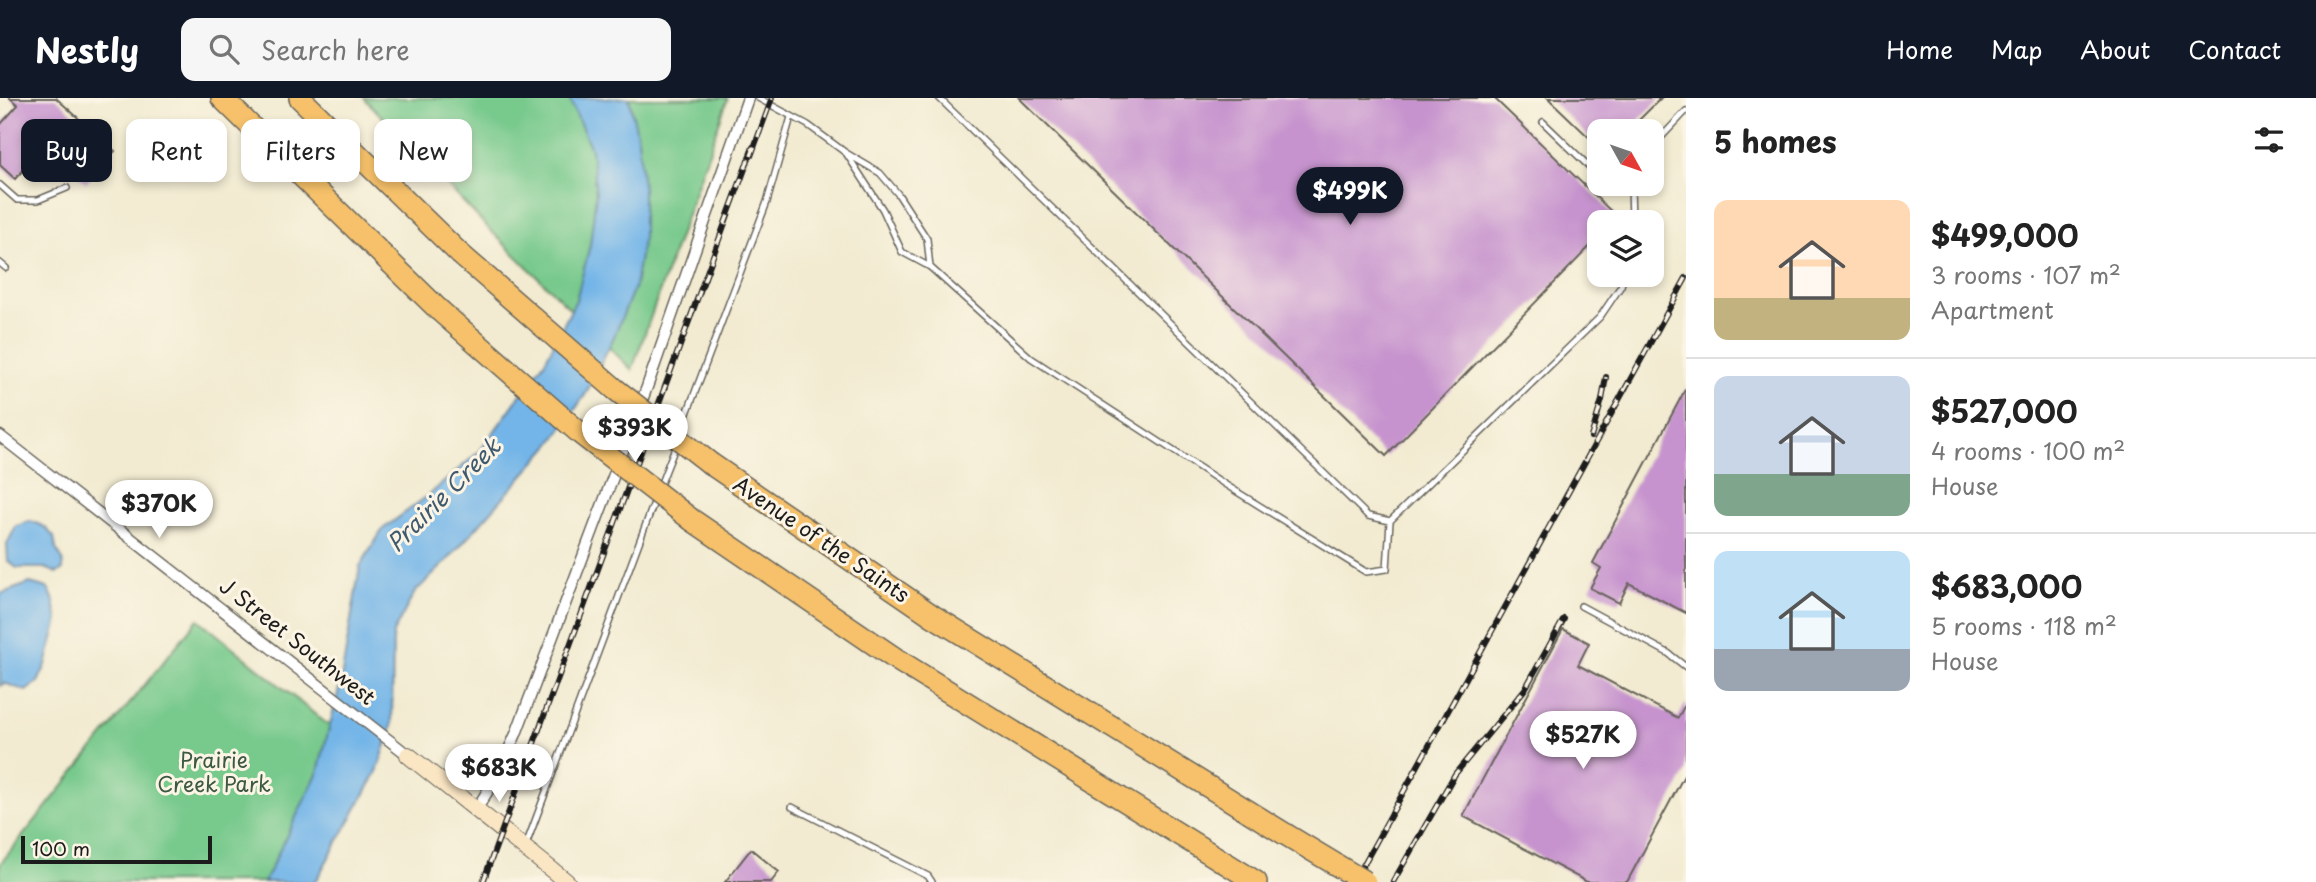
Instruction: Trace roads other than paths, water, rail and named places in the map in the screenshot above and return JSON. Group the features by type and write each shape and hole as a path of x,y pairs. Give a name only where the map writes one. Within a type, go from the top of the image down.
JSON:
{"highway":[{"path":"222,98 439,310 582,434 692,520 899,661 1256,882"},
{"name":"Avenue of the Saints","path":"300,98 460,254 606,381 711,464 933,616 1365,882"}],"street":[{"path":"476,810 497,776 516,733 647,387 748,98"},
{"name":"J Street Southwest","path":"0,436 567,882"}],"lane":[{"path":"758,98 808,125 846,153 880,173 910,210 927,239 930,267"},
{"path":"939,98 1368,516 1390,521"},
{"path":"1664,134 1686,111"},
{"path":"524,848 767,202 791,117"},
{"path":"1543,121 1587,164"},
{"path":"846,153 877,200 902,252 930,267 1031,358 1366,572 1387,569 1390,521 1600,317 1620,287"},
{"path":"0,185 17,200 38,200 66,188"},
{"path":"0,262 6,268"},
{"path":"1581,606 1668,653 1686,667"},
{"path":"792,807 928,876 932,882"}],"water":[{"name":"Prairie Creek","path":"569,98 629,98 638,138 643,188 643,238 635,286 613,339 585,395 551,444 446,562 415,592 393,633 392,726 377,772 315,882 264,882 318,772 340,685 360,566 383,529 430,494 480,451 545,361 576,300 590,245 596,194 591,149"},
{"path":"31,521 45,527 54,537 56,549 63,560 63,570 57,573 45,568 17,568 8,561 7,544 16,526"},
{"path":"30,583 48,588 58,620 46,665 38,682 26,691 4,683 0,686 0,594"}],"railway":[{"path":"751,156 772,98"},
{"path":"483,882 753,147"},
{"path":"1354,882 1686,278"},
{"path":"1591,437 1606,377"},
{"path":"1393,882 1455,774 1525,689 1564,619"}],"park label":[{"name":"Prairie Creek Park","path":"214,773"}]}
